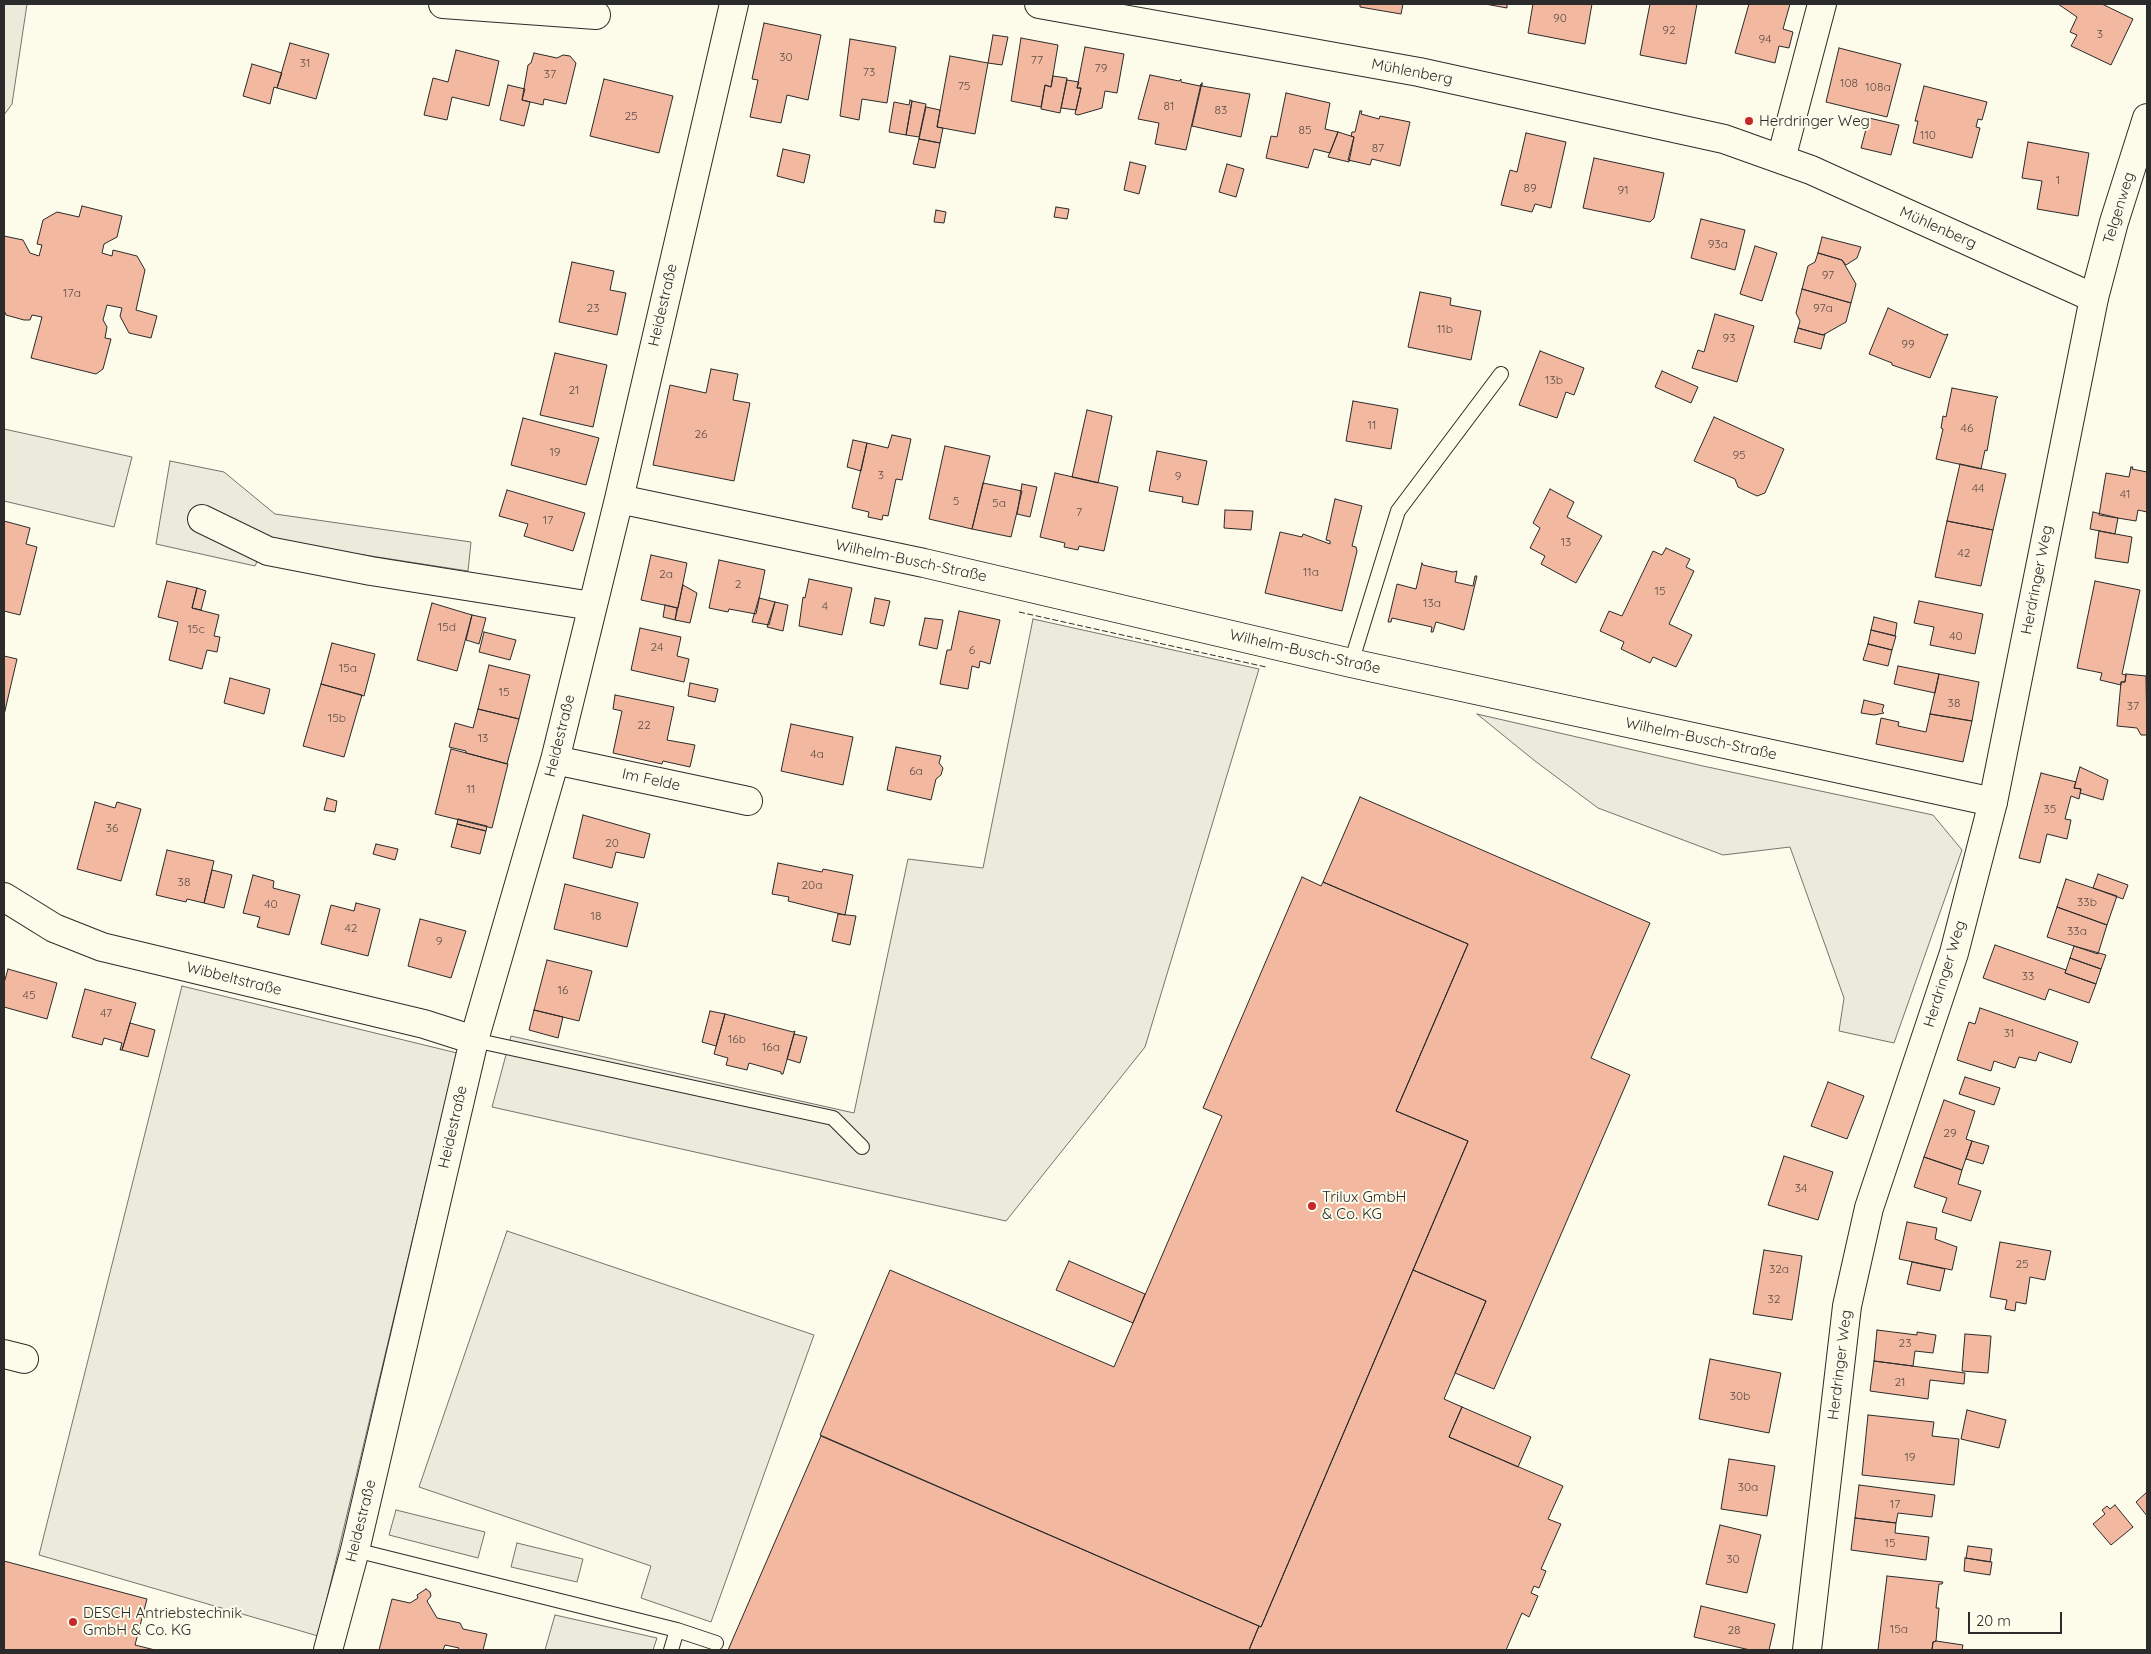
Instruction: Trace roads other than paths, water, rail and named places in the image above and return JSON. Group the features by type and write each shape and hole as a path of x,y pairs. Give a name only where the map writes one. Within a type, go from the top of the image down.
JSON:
{"street":[{"path":"443,4 596,15"},
{"name":"Heidestraße","path":"328,1650 355,1550 474,1040 555,760 619,499 734,4"},
{"name":"Mühlenberg","path":"1038,4 1419,72 1724,139 1811,170 2094,298"},
{"path":"1782,159 1822,4"},
{"name":"Telgenweg","path":"2094,298 2114,222 2147,118"},
{"name":"Herdringer Weg","path":"1807,1650 1849,1296 1869,1208 1954,953 1993,802 2094,298"},
{"name":"Wilhelm-Busch-Straße","path":"619,499 924,563 1350,663 1993,802"},
{"path":"202,519 268,551 371,571 592,606"},
{"name":"Im Felde","path":"555,760 748,801"},
{"name":"Wibbeltstraße","path":"4,897 54,928 102,947 414,1022 474,1040"}],"lane":[{"path":"1350,663 1398,511 1501,374"},
{"path":"474,1040 833,1118 862,1147"},
{"path":"355,1550 677,1630 716,1642"},
{"path":"671,1650 677,1630"}],"place":[{"name":"Herdringer Weg","path":"1749,121"},
{"name":"Trilux GmbH & Co. KG","path":"1312,1206"},
{"name":"DESCH Antriebstechnik GmbH & Co. KG","path":"73,1622"}]}
